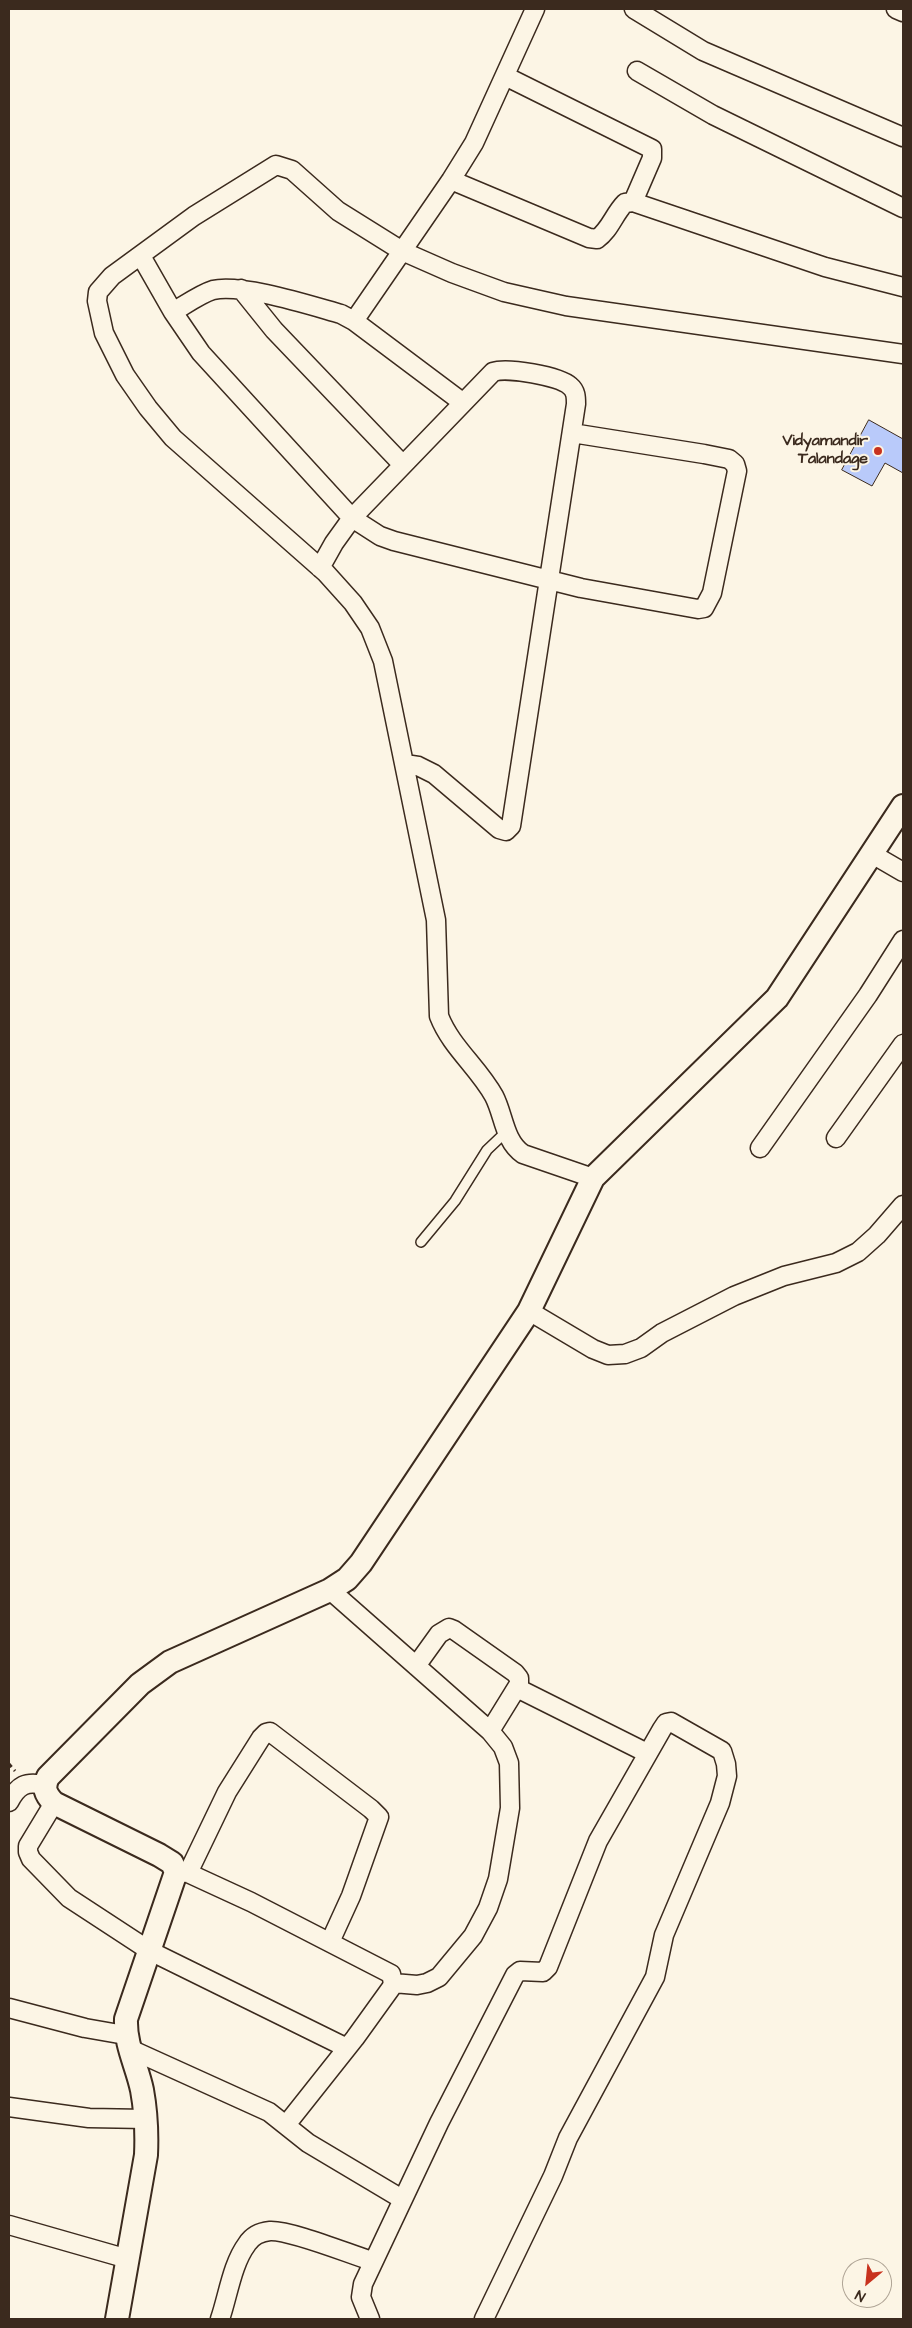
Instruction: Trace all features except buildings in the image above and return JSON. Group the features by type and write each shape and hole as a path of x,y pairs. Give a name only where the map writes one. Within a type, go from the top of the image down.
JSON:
{"street":[{"path":"354,321 452,180 485,122 535,9"},
{"path":"634,9 703,52 903,138"},
{"path":"896,9 903,12"},
{"path":"637,71 721,119 903,208"},
{"path":"505,76 652,149 652,158 634,202"},
{"path":"593,1178 523,1154 511,1142 494,1096 444,1030 439,1016 436,920 383,661 370,628 353,602 320,568 173,438 148,408 125,374 104,333 97,301 98,292 102,284 194,216 276,165 292,170 338,211 402,251 452,273 504,292 566,306 903,354"},
{"path":"452,180 597,239 603,235 625,203 634,202 825,267 903,287"},
{"path":"141,256 173,312 201,353 352,518 380,536 394,542 617,595 698,609 704,608 712,593 737,471 735,464 729,459 572,433"},
{"path":"173,312 211,291 223,288 241,289 322,308 341,314 354,321 462,402"},
{"path":"241,289 274,330 403,465"},
{"path":"320,568 334,543 352,518 493,372 501,369 564,382 576,394 572,433 511,826 506,831 500,829 434,774 418,766 405,764"},
{"path":"347,2048 150,1951 76,1904 31,1859 28,1852 28,1846 49,1794 48,1777 140,1684 170,1662 330,1590 347,1579 362,1563 529,1311 593,1178 777,998 903,806"},
{"path":"872,854 903,872"},
{"path":"760,1148 868,995 903,940"},
{"path":"836,1138 903,1044"},
{"path":"529,1311 608,1355 625,1354 641,1348 662,1334 734,1296 784,1276 836,1263 858,1252 877,1235 903,1205"},
{"path":"330,1590 490,1731 503,1747 509,1763 510,1808 498,1879 488,1908 473,1936 438,1977 427,1983 393,1982"},
{"path":"416,1666 439,1634 448,1628 454,1630 515,1673 519,1678 517,1688 490,1731"},
{"path":"517,1688 647,1753"},
{"path":"370,2319 361,2297 363,2284 372,2261 515,1975 520,1971 543,1972 548,1967 598,1841 666,1723 678,1724 722,1751 726,1764 725,1788 664,1934 655,1977 568,2138 484,2319"},
{"path":"117,2319 146,2156 146,2119 142,2089 127,2042 126,2019 150,1951 182,1872 227,1792 266,1733 270,1732 379,1817 351,1896 330,1942"},
{"path":"9,1802 18,1787 26,1783 160,1855 182,1872 330,1942 383,1968 391,1974 393,1982 347,2048 286,2125"},
{"path":"9,2008 86,2028 127,2042 269,2112 308,2143 402,2199"},
{"path":"9,2107 89,2118 146,2119"},
{"path":"9,2226 128,2259"},
{"path":"220,2319 239,2258 246,2244 255,2235 269,2231 285,2233 372,2261"}],"lane":[{"path":"421,1242 455,1201 487,1150 507,1131"}],"place":[{"name":"Vidyamandir Talandage","path":"878,451"}]}
